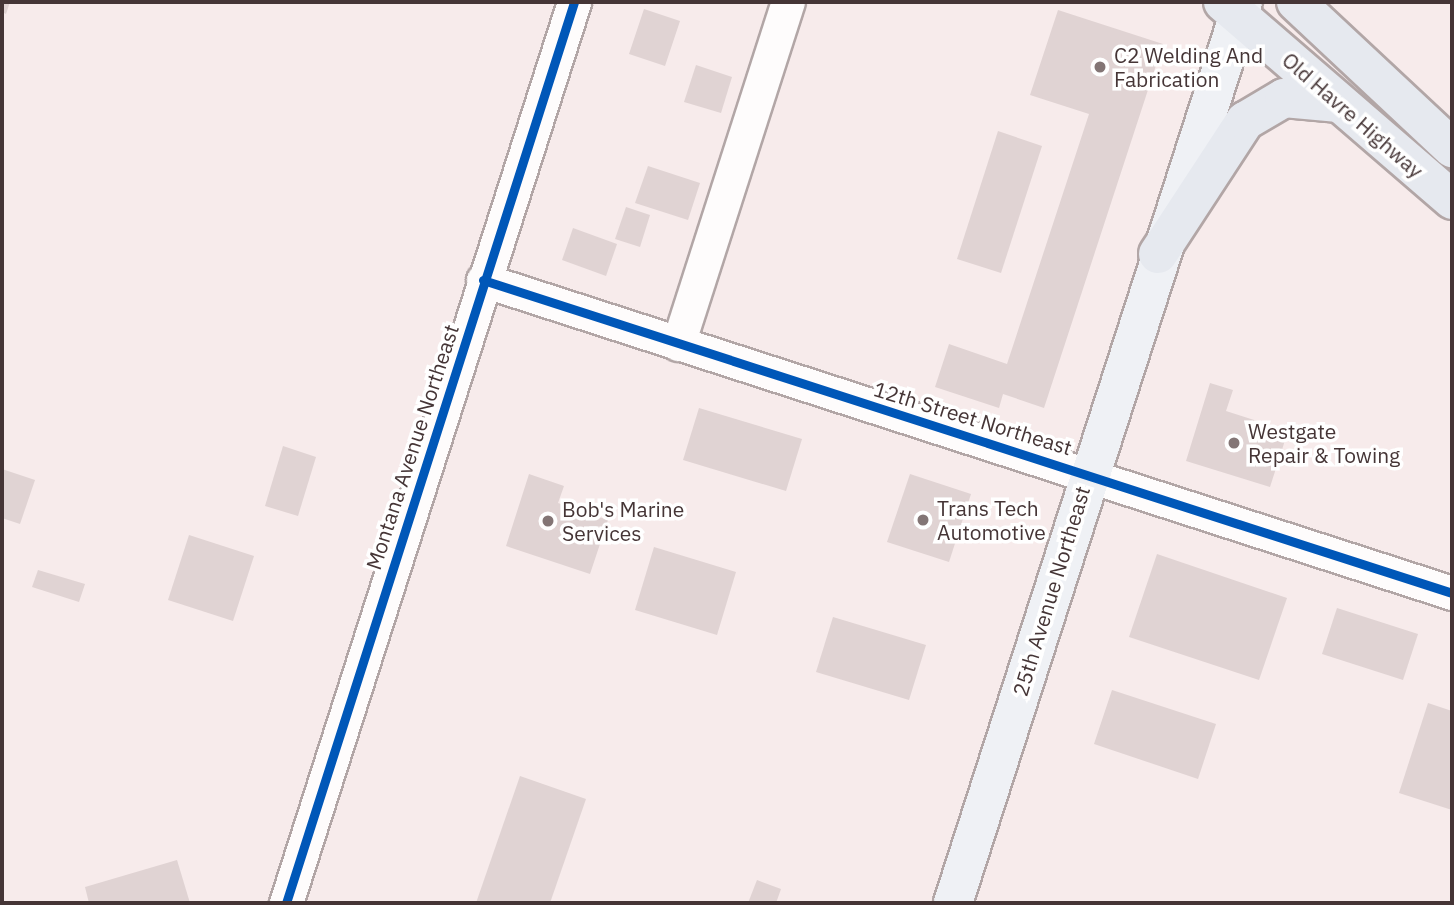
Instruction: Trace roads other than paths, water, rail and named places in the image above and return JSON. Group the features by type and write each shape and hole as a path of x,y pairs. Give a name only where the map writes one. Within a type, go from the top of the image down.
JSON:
{"highway":[{"name":"Old Havre Highway","path":"1296,2 1452,148"},
{"name":"Old Havre Highway","path":"1233,6 1339,103 1452,200"},
{"path":"1158,254 1245,121 1284,98 1339,103"}],"main road":[{"name":"25th Avenue Northeast","path":"953,903 1158,254 1233,6"}],"street":[{"name":"Montana Avenue Northeast","path":"286,903 574,2"},
{"path":"678,344 788,2"},
{"name":"12th Street Northeast","path":"483,280 1088,473 1452,593"}],"place":[{"name":"C2 Welding And Fabrication","path":"1100,67"},
{"name":"Westgate Repair & Towing","path":"1234,443"},
{"name":"Trans Tech Automotive","path":"923,520"},
{"name":"Bob's Marine Services","path":"548,521"}]}
